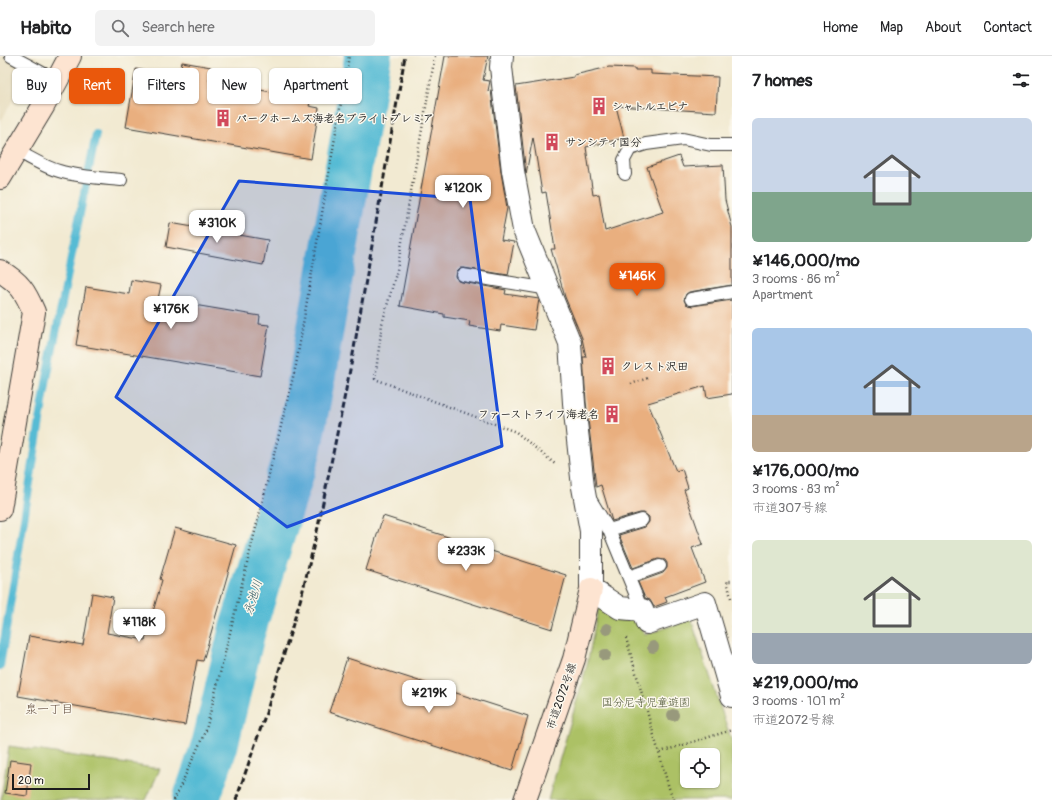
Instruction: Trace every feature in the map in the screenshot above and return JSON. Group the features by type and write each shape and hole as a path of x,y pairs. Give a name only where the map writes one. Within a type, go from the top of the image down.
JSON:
{"street":[{"path":"61,73 70,56"},
{"path":"502,56 501,67 513,171 524,230 570,343 574,403 591,531 591,589 620,608 642,610 647,622 705,603 732,696"},
{"path":"0,178 44,104"},
{"path":"0,271 12,278 26,293 34,312 0,509"},
{"name":"市道2072号線","path":"524,800 574,660 591,589"}],"lane":[{"path":"11,57 32,68"},
{"path":"625,174 624,160 630,149 646,144 683,139 711,145 732,145"},
{"path":"17,151 36,162 58,171 105,179 122,180"},
{"path":"463,275 549,289"},
{"path":"691,299 732,292"},
{"path":"584,487 609,530 642,610"},
{"path":"609,530 642,520"},
{"path":"629,577 660,566"}],"path":[{"path":"174,800 206,730 296,365 349,56"},
{"path":"435,56 397,270 382,324 375,379 516,432 584,487"},
{"path":"631,384 648,378"},
{"path":"732,581 727,581 732,602"},
{"path":"620,608 620,619 660,752 669,788 674,800"},
{"path":"660,752 732,730"}],"highlighted area":[{"path":"239,181 470,199 502,446 287,527 116,397"}],"shaded area":[{"path":"0,56 37,56 30,68 12,68 12,101 0,123"}],"green space":[{"name":"国分尼寺児童遊園","path":"599,604 634,616 645,635 691,619 732,742 732,800 548,800 587,665"},
{"path":"9,746 160,769 146,800 1,800"}],"building":[{"path":"445,56 488,56 483,80 490,81 488,91 491,90 507,208 501,240 514,242 508,275 460,268 457,271 456,277 458,281 506,290 505,294 539,299 534,330 501,325 500,331 469,326 470,321 444,317 444,314 400,306"},
{"name":"パークホームズ海老名ブライトプレミア","path":"182,62 211,67 207,68 207,104 261,104 261,90 269,92 269,104 310,104 309,106 319,108 311,159 126,127 133,86 133,104 199,104 199,68 181,68"},
{"path":"609,67 651,70 651,74 718,77 716,112 616,106 624,138 586,147 593,195 599,194 605,231 663,212 647,167 679,156 683,167 723,165 725,200 732,227 732,285 689,292 686,294 684,300 686,304 692,306 732,300 732,394 707,398 705,386 648,403 676,471 682,469 688,488 684,490 703,544 692,548 705,582 665,597 667,602 654,607 650,600 645,598 638,582 663,573 667,568 667,563 665,560 658,559 633,568 619,535 645,527 649,522 649,517 644,513 640,513 612,521 601,485 596,487 586,402 583,357 586,357 582,338 565,297 551,249 555,249 546,192 542,193 533,137 526,174 516,86 574,77 574,75"},
{"path":"170,223 268,240 263,265 166,247"},
{"path":"131,280 161,285 158,299 260,316 259,324 269,325 260,376 76,345 86,287 129,294"},
{"path":"383,516 566,575 552,629 366,570"},
{"path":"175,528 236,545 203,661 197,660 185,725 18,696 29,636 83,645 92,593 113,597 107,633 145,640 162,580 160,579"},
{"path":"347,658 528,716 512,771 329,712"},
{"path":"10,760 31,763 27,796 5,793"}],"waterway":[{"name":"永池川","path":"196,800 215,744 242,631 298,449 368,56"},
{"path":"0,666 47,378 96,134"}],"railway":[{"path":"236,800 268,707 302,594 318,527 352,360 405,56"}],"place":[{"name":"シャトルエビナ","path":"599,106"},
{"name":"パークホームズ海老名ブライトプレミア","path":"223,118"},
{"name":"サンシティ国分","path":"552,142"},
{"name":"クレスト沢田","path":"608,366"},
{"name":"ファーストライフ海老名","path":"612,414"}],"district":[{"name":"泉一丁目","path":"49,709"}]}
